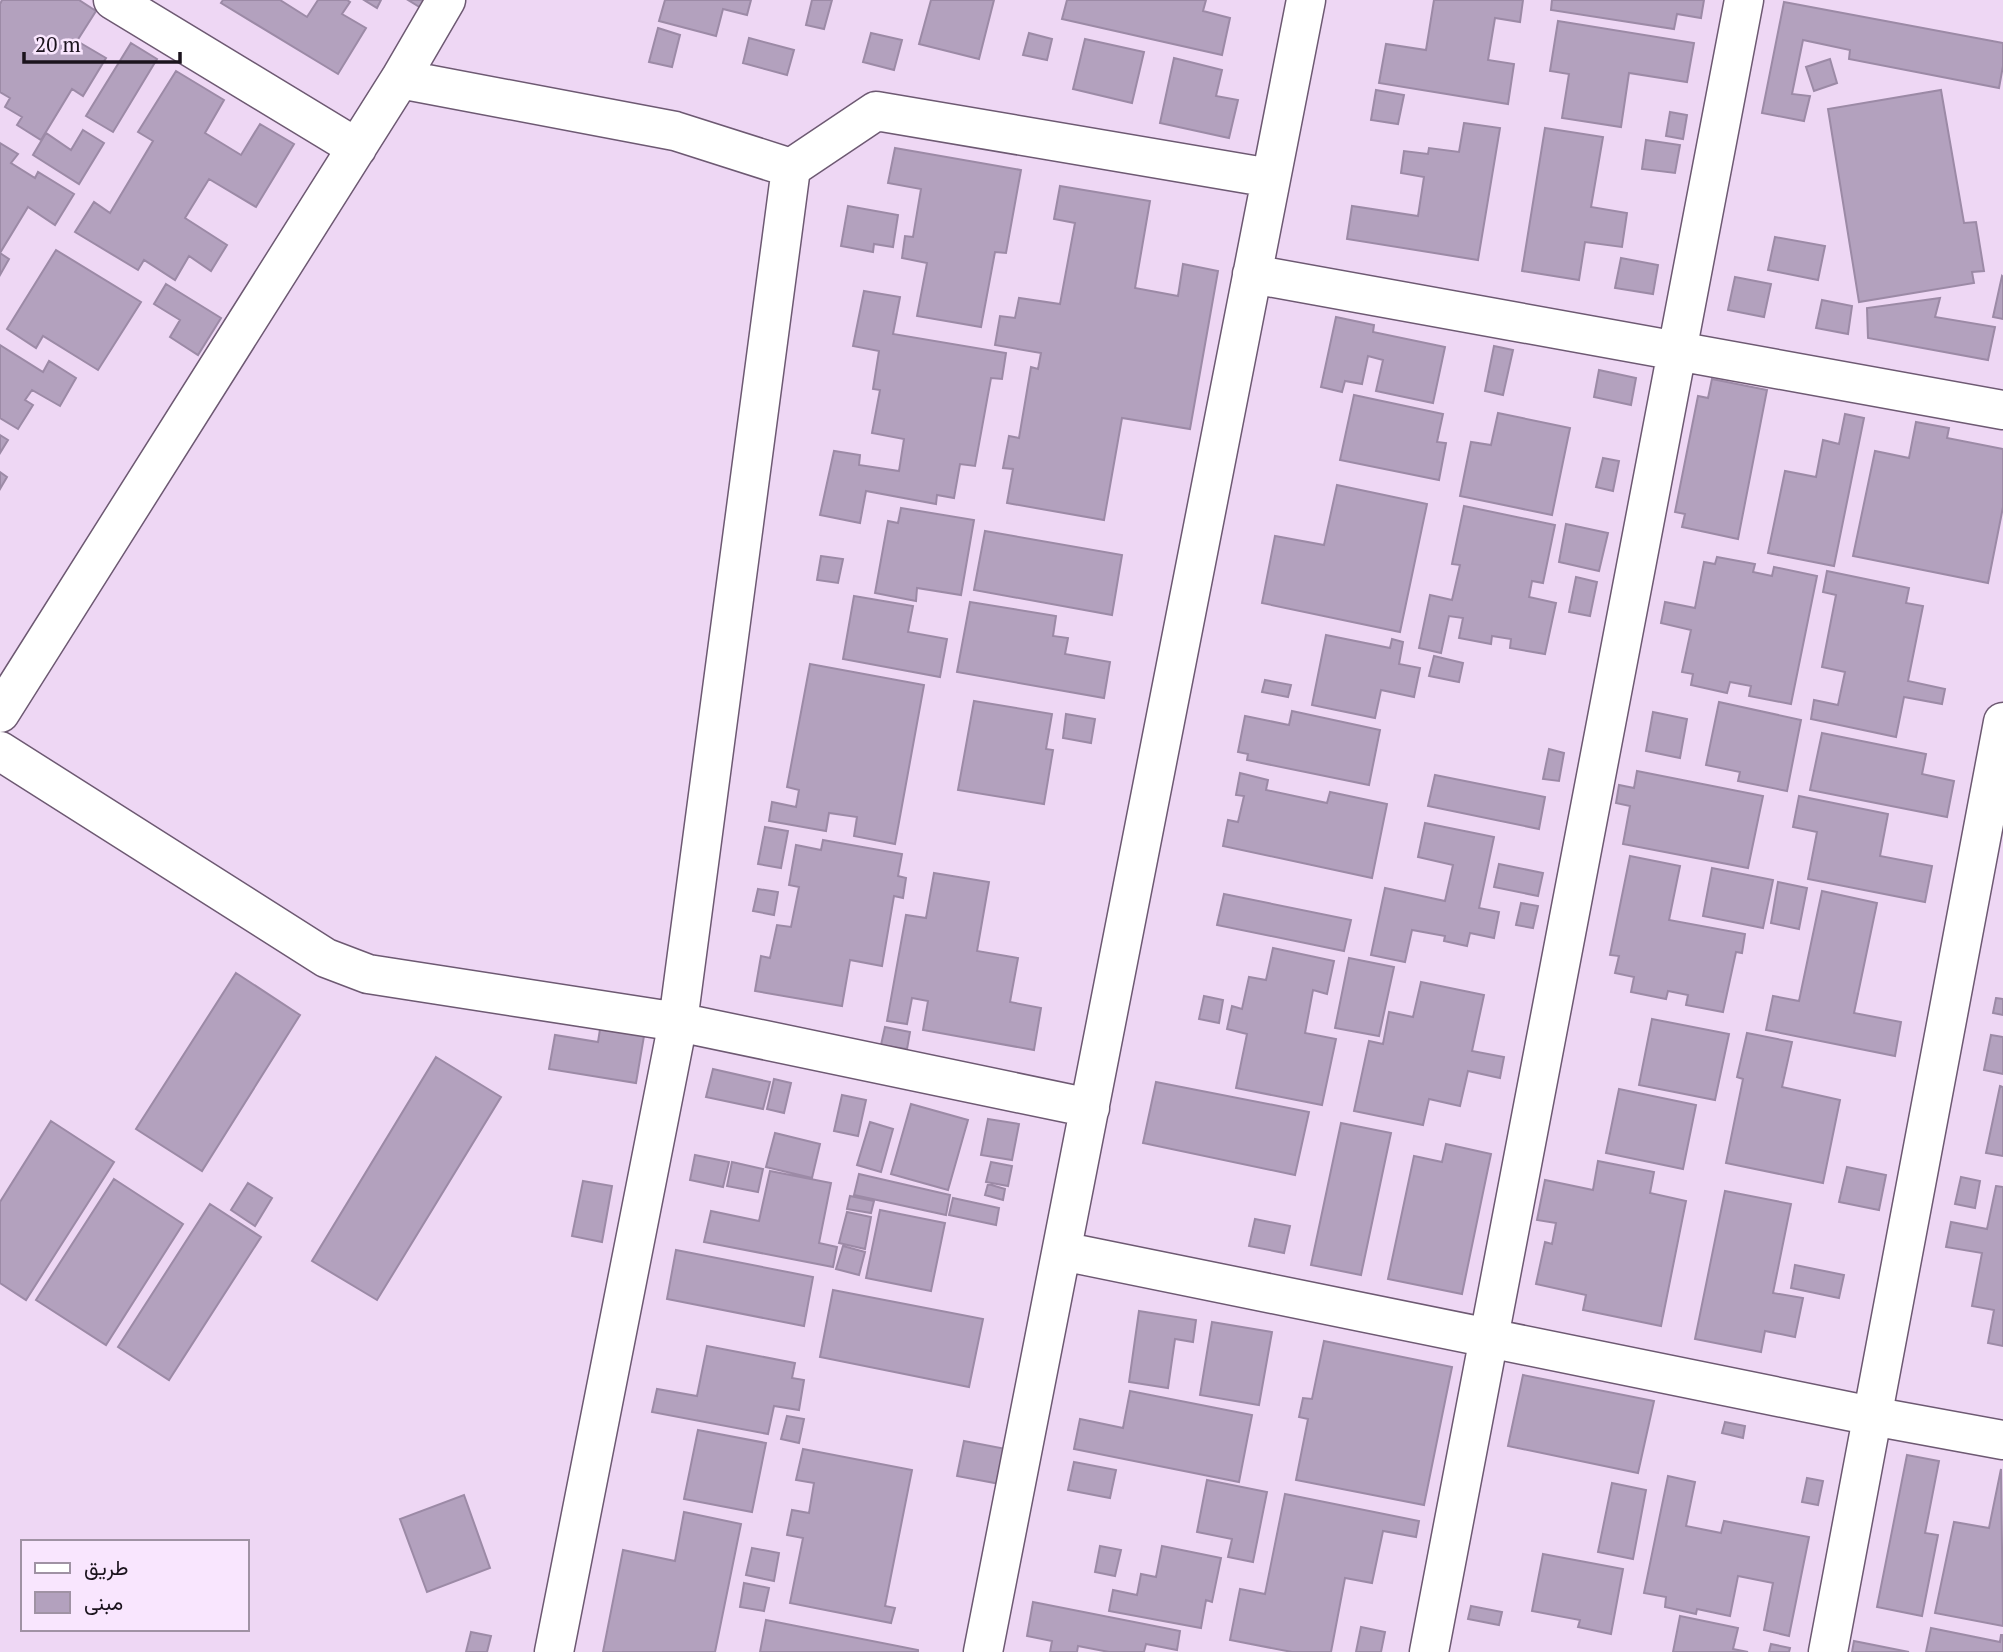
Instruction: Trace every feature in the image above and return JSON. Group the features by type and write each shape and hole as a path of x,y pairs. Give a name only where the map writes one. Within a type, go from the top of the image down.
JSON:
{"street":[{"path":"113,0 357,148"},
{"path":"0,713 357,148 446,0"},
{"path":"983,1652 1306,0"},
{"path":"1429,1652 1744,0"},
{"path":"400,79 675,131 791,168"},
{"path":"554,1652 678,1022 791,168 876,111 1271,178"},
{"path":"1252,274 2003,411"},
{"path":"1828,1652 2003,722"},
{"path":"0,751 326,958 368,974 678,1022 1090,1108"},
{"path":"1062,1251 1872,1416 2003,1440"}],"building":[{"path":"2,0 79,0 96,11 77,41 106,58 83,96 72,89 41,140 17,125 22,117 5,107 10,98 0,92"},
{"path":"223,0 280,0 307,17 318,0 347,0 350,2 342,14 366,28 338,74 221,3"},
{"path":"364,0 381,0 377,8"},
{"path":"408,0 426,0 421,8"},
{"path":"665,0 751,0 747,15 723,9 716,36 659,21"},
{"path":"812,0 832,0 824,29 806,25"},
{"path":"931,0 994,0 979,59 919,44"},
{"path":"1067,0 1206,0 1203,11 1230,18 1222,55 1062,19"},
{"path":"1434,0 1523,0 1520,22 1495,18 1488,60 1514,64 1508,104 1379,83 1386,44 1426,50"},
{"path":"1552,0 1704,0 1701,18 1677,14 1674,29 1551,10"},
{"path":"1784,2 2003,43 1999,88 1849,59 1850,50 1803,40 1792,94 1810,96 1804,121 1762,113"},
{"path":"1558,21 1694,43 1687,82 1629,73 1621,127 1562,118 1569,74 1550,71"},
{"path":"658,28 680,35 672,67 649,62"},
{"path":"871,33 902,40 894,70 863,62"},
{"path":"1029,33 1052,39 1047,60 1023,55"},
{"path":"749,38 794,50 787,75 743,63"},
{"path":"1085,39 1144,52 1132,103 1073,89"},
{"path":"131,43 157,59 113,132 86,116"},
{"path":"1174,58 1222,70 1216,96 1238,100 1229,138 1160,123"},
{"path":"1830,59 1837,83 1814,91 1806,67"},
{"path":"176,71 224,100 205,133 241,155 260,124 294,144 256,207 209,179 185,218 227,245 211,271 189,256 175,280 144,260 138,270 75,232 94,202 110,213 153,141 138,132"},
{"path":"1376,90 1404,95 1398,124 1371,120"},
{"path":"1941,90 1964,223 1976,222 1984,271 1972,272 1974,283 1859,302 1828,109"},
{"path":"1670,112 1687,115 1683,139 1666,136"},
{"path":"1464,123 1500,128 1478,260 1347,239 1352,206 1418,216 1424,177 1401,173 1404,151 1428,154 1429,148 1459,152"},
{"path":"1545,128 1603,137 1591,207 1627,213 1622,247 1585,242 1579,280 1522,271"},
{"path":"83,130 104,143 79,184 33,155 46,133 71,150"},
{"path":"1646,140 1680,145 1675,173 1642,169"},
{"path":"0,143 18,154 11,163 35,178 38,172 74,194 55,225 28,207 0,253"},
{"path":"895,148 1021,170 1006,253 995,252 981,327 917,316 927,263 902,258 905,236 913,237 921,189 888,183"},
{"path":"1060,186 1150,201 1135,288 1178,296 1183,264 1218,271 1190,429 1122,418 1104,520 1007,503 1013,469 1003,468 1009,436 1019,438 1031,367 1038,369 1041,353 995,345 1000,316 1015,318 1019,298 1060,304 1075,223 1054,219"},
{"path":"848,206 898,215 893,247 874,244 873,252 841,246"},
{"path":"1775,237 1825,246 1818,280 1768,270"},
{"path":"56,250 141,302 98,370 43,336 36,348 7,329"},
{"path":"0,253 9,259 0,275"},
{"path":"1621,258 1658,265 1653,294 1615,288"},
{"path":"1735,277 1771,284 1764,317 1728,310"},
{"path":"2003,277 2003,319 1993,317"},
{"path":"166,284 221,318 198,355 170,337 180,320 154,304"},
{"path":"864,291 900,297 893,334 1006,353 1002,379 991,378 975,466 960,464 954,498 937,495 936,504 866,491 860,523 820,515 834,451 860,455 859,465 899,471 904,439 872,433 880,390 873,389 879,351 853,346"},
{"path":"1940,298 1935,317 1995,327 1988,360 1868,338 1867,308"},
{"path":"1822,300 1852,306 1848,334 1816,328"},
{"path":"1336,317 1374,325 1373,332 1445,347 1433,403 1376,391 1383,360 1368,356 1362,384 1345,381 1342,392 1321,387"},
{"path":"0,345 43,372 49,361 76,378 60,406 32,390 25,400 33,405 18,429 0,418"},
{"path":"1494,346 1513,350 1503,395 1485,391"},
{"path":"1599,370 1636,378 1631,405 1594,397"},
{"path":"1712,379 1767,390 1738,539 1682,527 1685,514 1675,512 1698,396 1708,398"},
{"path":"1354,395 1443,414 1437,442 1446,443 1439,480 1340,460"},
{"path":"1498,413 1570,428 1552,515 1460,496 1471,442 1491,445"},
{"path":"1845,414 1864,418 1834,566 1768,553 1785,471 1816,477 1823,440 1839,444"},
{"path":"1916,422 1949,428 1947,438 2003,449 2003,507 1988,583 1853,556 1875,451 1909,458"},
{"path":"0,435 8,440 0,453"},
{"path":"1603,458 1619,461 1613,491 1596,487"},
{"path":"0,472 7,477 0,489"},
{"path":"1337,485 1427,504 1400,632 1262,603 1275,536 1324,545"},
{"path":"1464,506 1555,525 1543,583 1532,581 1529,597 1556,603 1545,654 1510,648 1511,639 1492,636 1491,644 1459,638 1463,618 1449,616 1441,653 1419,648 1430,595 1452,600 1460,565 1452,564"},
{"path":"901,508 974,520 961,595 917,588 916,601 875,593 888,521 898,523"},
{"path":"1566,524 1608,533 1599,571 1559,562"},
{"path":"985,531 1122,555 1112,615 974,590"},
{"path":"821,556 843,559 838,583 817,580"},
{"path":"1717,557 1755,564 1753,572 1772,576 1774,567 1817,576 1791,704 1749,696 1751,686 1730,682 1727,693 1691,685 1693,674 1682,672 1691,630 1661,623 1665,602 1695,608 1704,562 1715,564"},
{"path":"1827,571 1909,588 1906,603 1923,606 1908,681 1945,689 1942,704 1904,697 1896,737 1811,719 1814,700 1838,705 1845,672 1822,667 1836,595 1823,592"},
{"path":"1576,577 1597,582 1590,616 1569,612"},
{"path":"854,596 913,606 908,632 947,639 940,677 843,659"},
{"path":"970,602 1056,616 1053,636 1068,638 1065,654 1110,662 1104,698 957,672"},
{"path":"1326,635 1390,648 1392,639 1403,642 1399,664 1420,668 1414,697 1381,690 1375,718 1312,705"},
{"path":"1434,656 1463,663 1459,682 1429,676"},
{"path":"810,664 924,685 895,844 854,836 857,817 829,813 826,831 769,821 772,802 796,807 799,790 787,787"},
{"path":"1265,680 1291,685 1288,697 1262,692"},
{"path":"974,701 1052,714 1046,749 1053,750 1044,804 958,790"},
{"path":"1719,702 1801,720 1787,791 1738,781 1740,772 1706,765"},
{"path":"1292,711 1380,730 1369,785 1247,760 1248,754 1238,752 1245,716 1289,725"},
{"path":"1653,712 1687,719 1680,758 1646,751"},
{"path":"1066,714 1095,719 1091,743 1063,738"},
{"path":"1822,733 1926,754 1922,774 1954,781 1947,817 1810,790"},
{"path":"1549,749 1564,753 1559,781 1543,779"},
{"path":"1637,771 1763,796 1748,868 1623,844 1630,806 1616,803 1619,785 1634,788"},
{"path":"1240,773 1268,780 1266,790 1327,803 1330,792 1387,804 1372,878 1223,846 1228,820 1238,822 1244,796 1236,795"},
{"path":"1435,775 1545,797 1539,829 1428,806"},
{"path":"1799,796 1888,814 1880,856 1932,866 1925,902 1808,879 1817,832 1793,827"},
{"path":"1425,823 1494,837 1479,908 1499,912 1494,938 1470,933 1467,946 1444,941 1445,936 1412,930 1405,962 1371,955 1385,888 1445,901 1453,865 1418,857"},
{"path":"765,827 788,831 781,868 758,864"},
{"path":"823,840 902,854 898,876 906,878 903,898 894,896 882,966 850,960 842,1006 755,991 761,956 770,958 777,925 791,927 799,887 789,885 796,845 821,850"},
{"path":"1630,856 1680,866 1669,920 1745,934 1742,953 1736,952 1723,1012 1686,1005 1688,995 1668,991 1666,999 1631,992 1634,977 1615,973 1619,956 1610,955"},
{"path":"1499,864 1543,873 1538,896 1494,887"},
{"path":"1712,868 1773,880 1763,928 1703,916"},
{"path":"934,873 989,882 977,951 1018,958 1010,1002 1041,1008 1034,1050 923,1030 928,1001 912,998 907,1024 887,1021 906,915 926,918"},
{"path":"1778,882 1807,888 1799,929 1771,923"},
{"path":"758,889 778,892 774,915 753,911"},
{"path":"1822,891 1877,903 1854,1013 1901,1022 1895,1056 1766,1030 1773,996 1799,1001"},
{"path":"1224,894 1351,920 1344,951 1217,925"},
{"path":"1521,903 1538,906 1533,928 1516,925"},
{"path":"1273,948 1334,961 1327,994 1313,990 1305,1033 1336,1039 1322,1105 1236,1088 1247,1034 1227,1029 1232,1006 1242,1009 1249,977 1266,980"},
{"path":"1349,958 1394,967 1379,1036 1335,1028"},
{"path":"236,973 300,1015 202,1171 136,1129"},
{"path":"1421,982 1484,995 1472,1051 1504,1057 1500,1078 1468,1071 1460,1106 1429,1099 1423,1125 1354,1111 1369,1041 1383,1044 1389,1012 1413,1017"},
{"path":"1204,996 1223,1000 1219,1023 1199,1019"},
{"path":"1996,998 2003,999 2003,1015 1993,1013"},
{"path":"1652,1019 1729,1034 1715,1100 1639,1085"},
{"path":"601,1023 645,1030 636,1083 549,1069 555,1035 598,1042"},
{"path":"885,1027 910,1032 907,1049 881,1045"},
{"path":"1747,1033 1792,1042 1782,1087 1840,1100 1823,1183 1726,1163 1743,1079 1737,1077"},
{"path":"1991,1035 2003,1037 2003,1074 1984,1070"},
{"path":"436,1057 501,1097 377,1300 312,1261"},
{"path":"713,1069 770,1082 763,1109 706,1097"},
{"path":"774,1079 791,1083 784,1113 767,1109"},
{"path":"1156,1082 1309,1112 1295,1175 1143,1143"},
{"path":"2000,1086 2003,1087 2003,1156 1986,1153"},
{"path":"1619,1089 1696,1105 1683,1169 1606,1153"},
{"path":"842,1095 866,1100 858,1136 834,1131"},
{"path":"911,1104 968,1120 948,1190 891,1174"},
{"path":"988,1119 1019,1124 1012,1160 981,1155"},
{"path":"51,1121 114,1162 26,1300 0,1283 0,1202"},
{"path":"870,1122 893,1129 881,1172 857,1165"},
{"path":"1341,1123 1391,1133 1361,1275 1311,1265"},
{"path":"775,1133 820,1144 812,1178 766,1167"},
{"path":"1446,1144 1491,1154 1462,1294 1388,1279 1414,1156 1442,1162"},
{"path":"695,1155 729,1162 723,1187 690,1180"},
{"path":"1598,1161 1654,1172 1650,1193 1686,1201 1661,1326 1583,1310 1586,1295 1536,1284 1545,1242 1552,1244 1556,1223 1537,1220 1545,1180 1593,1190"},
{"path":"732,1162 763,1169 758,1192 727,1186"},
{"path":"991,1162 1012,1166 1008,1186 986,1182"},
{"path":"1847,1167 1886,1175 1879,1210 1839,1202"},
{"path":"770,1171 831,1183 819,1243 837,1247 833,1267 704,1242 711,1211 759,1221"},
{"path":"859,1174 950,1195 946,1215 854,1195"},
{"path":"1961,1177 1980,1181 1975,1208 1955,1204"},
{"path":"114,1179 183,1224 106,1345 36,1300"},
{"path":"583,1181 612,1186 602,1242 572,1236"},
{"path":"248,1183 272,1198 255,1226 231,1210"},
{"path":"988,1184 1005,1189 1003,1200 985,1195"},
{"path":"1996,1186 2003,1187 2003,1346 1988,1343 1994,1310 1972,1306 1982,1253 1946,1247 1951,1222 1987,1229"},
{"path":"1725,1191 1791,1204 1773,1293 1803,1298 1795,1337 1765,1331 1761,1352 1695,1339"},
{"path":"850,1196 874,1201 871,1213 847,1209"},
{"path":"953,1198 999,1208 996,1225 949,1215"},
{"path":"210,1204 261,1237 169,1380 118,1347"},
{"path":"880,1210 945,1223 931,1291 866,1278"},
{"path":"847,1212 871,1217 865,1249 839,1243"},
{"path":"1255,1219 1290,1226 1284,1253 1249,1246"},
{"path":"843,1246 865,1252 859,1275 836,1269"},
{"path":"676,1250 813,1277 804,1326 667,1299"},
{"path":"1795,1265 1844,1275 1839,1298 1791,1288"},
{"path":"833,1290 983,1319 969,1387 820,1357"},
{"path":"1139,1311 1196,1320 1193,1342 1175,1339 1168,1388 1129,1382"},
{"path":"1212,1322 1272,1332 1259,1405 1200,1395"},
{"path":"1324,1341 1452,1367 1424,1505 1296,1480 1308,1419 1299,1417 1303,1398 1312,1399"},
{"path":"707,1346 795,1363 792,1378 804,1380 799,1410 774,1406 768,1434 652,1412 657,1389 697,1396"},
{"path":"1523,1375 1654,1401 1638,1473 1508,1446"},
{"path":"1130,1391 1252,1415 1239,1482 1074,1449 1080,1419 1123,1428"},
{"path":"787,1416 804,1419 799,1443 781,1439"},
{"path":"1725,1422 1745,1426 1743,1438 1722,1433"},
{"path":"698,1430 766,1443 752,1512 684,1499"},
{"path":"964,1441 1006,1449 1000,1484 957,1476"},
{"path":"803,1449 912,1470 885,1606 895,1608 891,1623 790,1603 803,1538 787,1535 792,1510 809,1513 814,1483 796,1480"},
{"path":"1907,1455 1939,1461 1925,1533 1938,1535 1922,1616 1877,1607"},
{"path":"1074,1462 1116,1470 1110,1498 1068,1490"},
{"path":"2001,1469 2003,1626 1935,1613 1954,1522 1989,1528"},
{"path":"1668,1476 1695,1482 1686,1526 1721,1533 1724,1521 1809,1537 1789,1636 1764,1630 1773,1583 1738,1576 1730,1616 1697,1609 1696,1614 1665,1607 1666,1597 1644,1593"},
{"path":"1807,1478 1823,1481 1818,1505 1802,1502"},
{"path":"1207,1480 1267,1492 1253,1562 1228,1557 1232,1539 1197,1532"},
{"path":"1612,1483 1646,1490 1633,1559 1598,1552"},
{"path":"1285,1494 1419,1521 1416,1537 1383,1531 1372,1583 1345,1578 1331,1652 1292,1652 1230,1640 1240,1589 1265,1594"},
{"path":"464,1495 490,1568 427,1592 400,1519"},
{"path":"684,1512 741,1524 715,1652 603,1652 623,1550 675,1561"},
{"path":"1100,1546 1121,1550 1115,1576 1095,1572"},
{"path":"1162,1546 1221,1558 1212,1602 1206,1600 1201,1628 1109,1611 1113,1590 1137,1595 1141,1574 1156,1577"},
{"path":"752,1548 779,1553 774,1581 746,1575"},
{"path":"1543,1554 1623,1569 1611,1634 1578,1627 1580,1620 1532,1611"},
{"path":"744,1583 769,1588 764,1611 740,1607"},
{"path":"1033,1602 1180,1631 1177,1650 1146,1644 1144,1652 1109,1652 1078,1646 1077,1652 1050,1652 1052,1641 1027,1636"},
{"path":"1471,1606 1502,1612 1499,1625 1468,1619"},
{"path":"1680,1616 1738,1628 1733,1649 1748,1652 1673,1652"},
{"path":"766,1620 918,1650 918,1652 760,1652"},
{"path":"1361,1627 1385,1632 1381,1652 1356,1652"},
{"path":"1931,1628 2000,1642 2003,1635 2003,1652 1926,1652"},
{"path":"471,1632 491,1636 487,1652 466,1652"},
{"path":"1854,1641 1909,1652 1852,1652"},
{"path":"1771,1644 1790,1648 1789,1652 1769,1652"}]}
